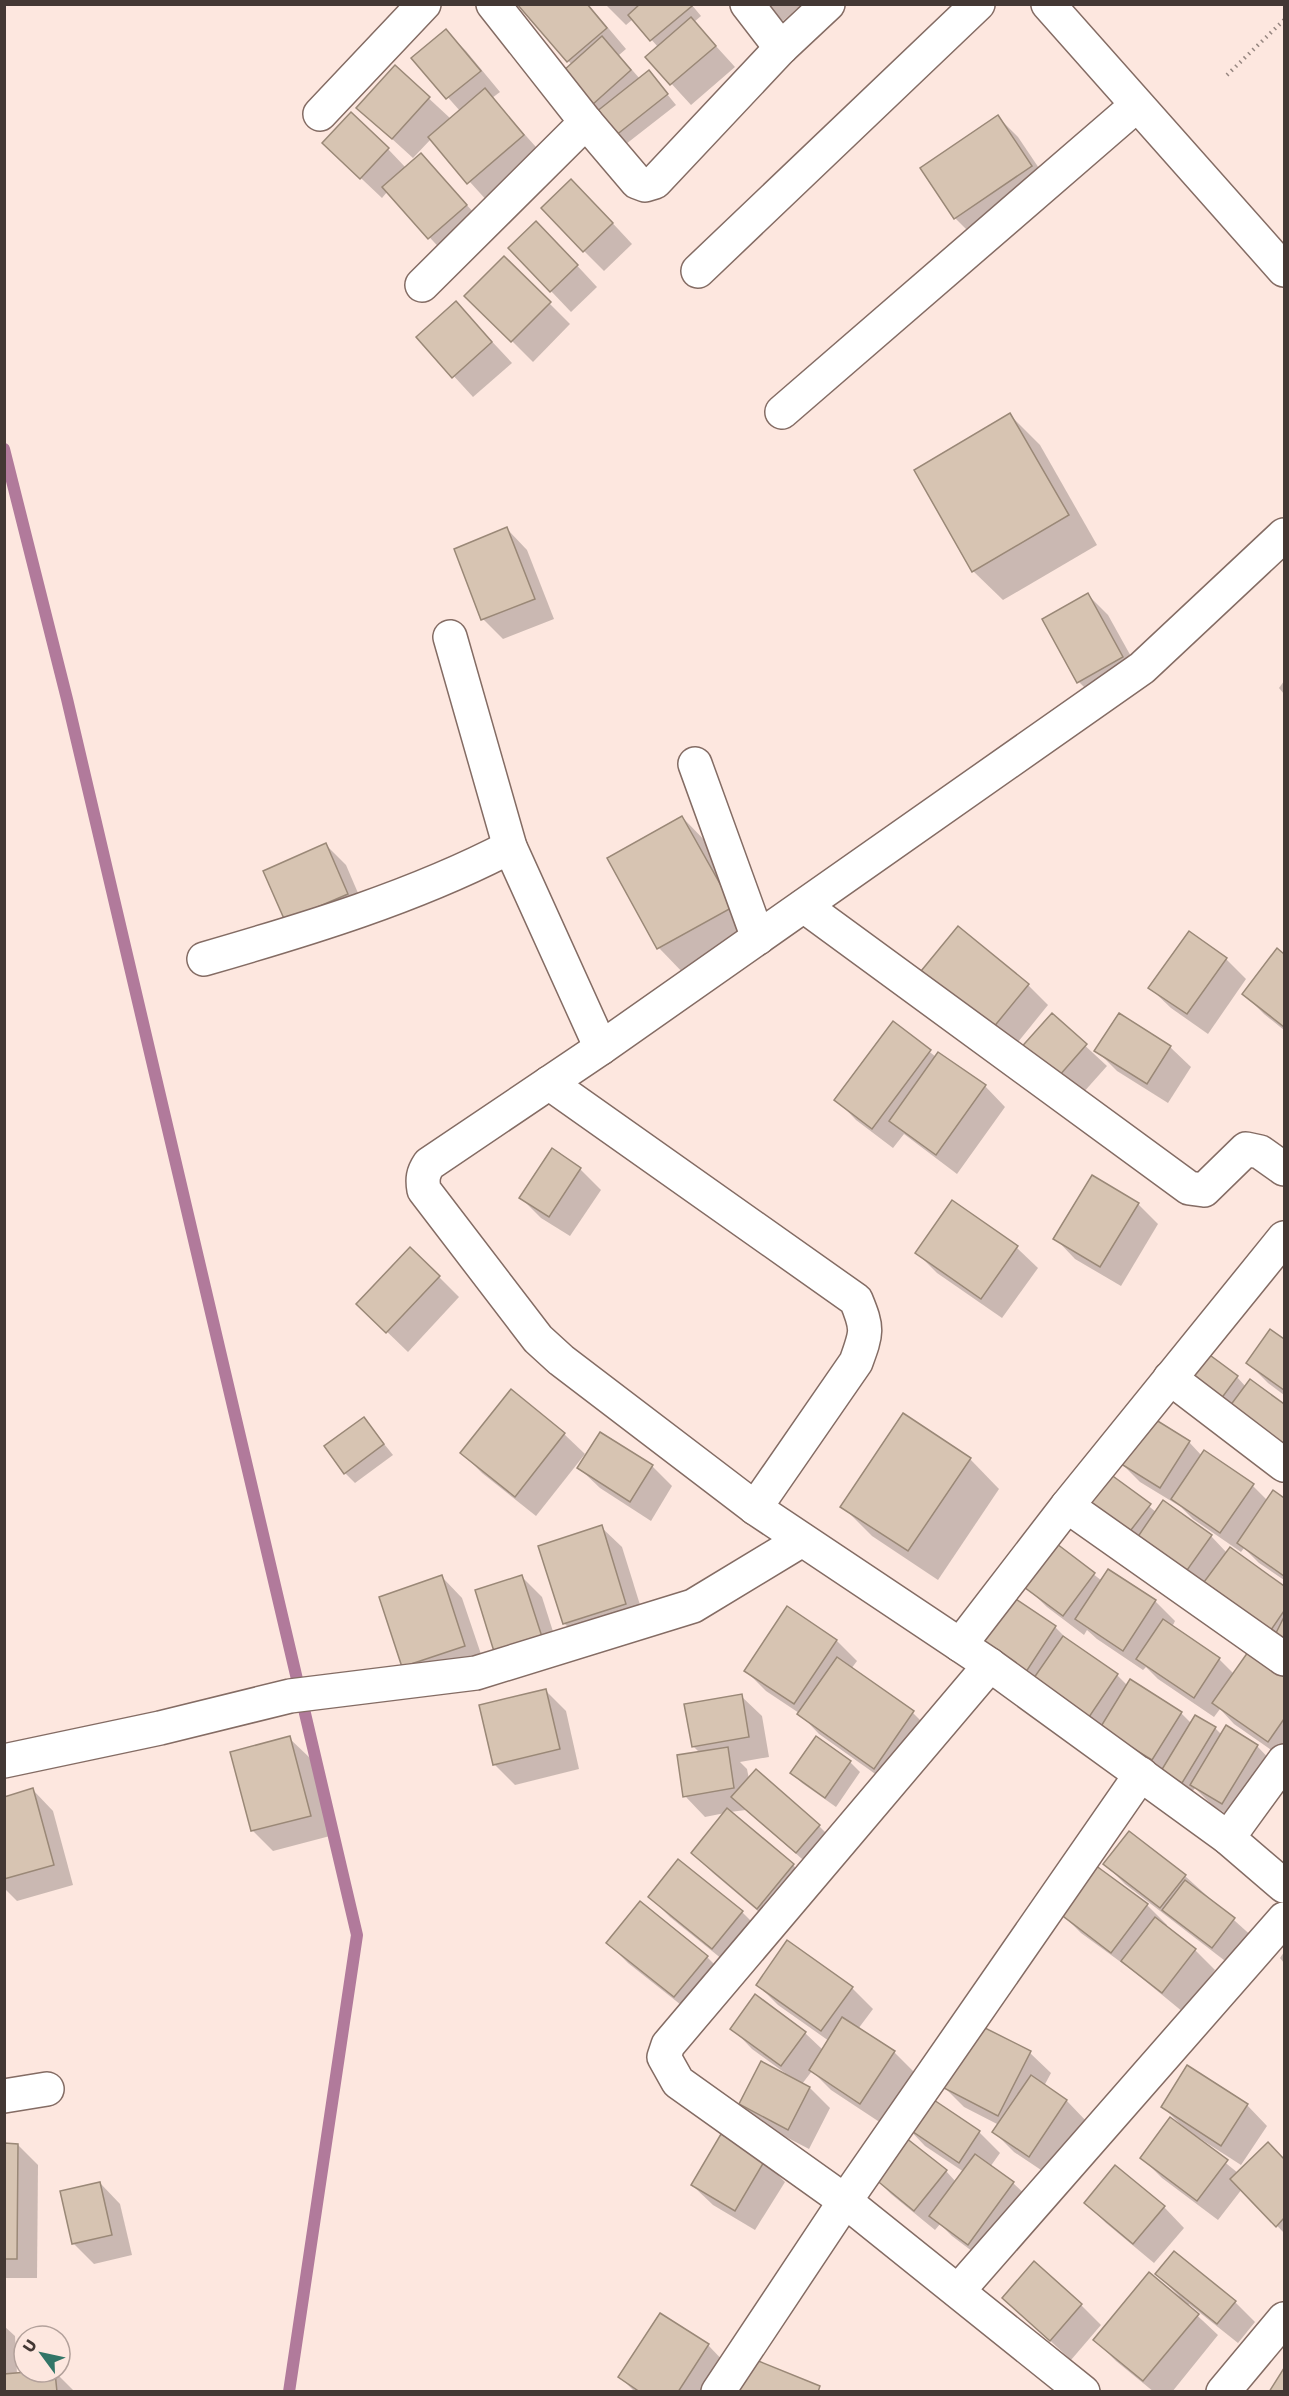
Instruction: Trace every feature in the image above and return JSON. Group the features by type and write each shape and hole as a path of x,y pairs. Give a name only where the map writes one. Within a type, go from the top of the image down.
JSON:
{"street":[{"path":"320,114 424,4"},
{"path":"493,4 586,122 637,182 645,185 655,182 781,48 828,4"},
{"path":"747,4 781,48"},
{"path":"698,271 978,4"},
{"path":"1048,4 1284,270"},
{"path":"782,412 1137,105"},
{"path":"422,285 586,122"},
{"path":"1284,535 1142,668 601,1048 429,1164 424,1172 424,1190 538,1339 561,1360 755,1508 990,1665 1141,1774 1228,1838 1284,1886"},
{"path":"450,637 510,848 601,1048"},
{"path":"694,764 758,938"},
{"path":"204,959 279,937 373,904 465,870 510,848"},
{"path":"804,906 1189,1188 1203,1190 1246,1149 1260,1152 1284,1169"},
{"path":"549,1083 856,1300 865,1323 863,1342 855,1362 755,1508"},
{"path":"960,1646 1067,1506 1284,1238"},
{"path":"1170,1378 1284,1465"},
{"path":"1067,1506 1284,1659"},
{"path":"4,1761 304,1694 476,1673 693,1606 802,1540"},
{"path":"990,1665 668,2044 664,2057 678,2082 845,2201 1080,2391"},
{"path":"1228,1838 1284,1761"},
{"path":"718,2391 845,2201 1141,1774"},
{"path":"958,2291 1284,1919"},
{"path":"4,2096 47,2089"},
{"path":"1223,2391 1284,2319"}],"path":[{"path":"1227,75 1284,20"}],"building":[{"path":"517,4 587,4 607,28 567,62"},
{"path":"640,4 691,4 692,6 650,41 628,15"},
{"path":"691,17 716,46 670,85 645,57"},
{"path":"446,29 481,71 446,99 411,58"},
{"path":"602,36 631,70 592,105 563,71"},
{"path":"395,65 430,97 392,139 356,108"},
{"path":"649,70 668,94 615,136 596,112"},
{"path":"485,88 524,135 467,184 428,137"},
{"path":"351,112 389,148 360,179 322,143"},
{"path":"998,115 1032,166 954,219 920,168"},
{"path":"421,153 467,205 428,239 382,187"},
{"path":"571,179 613,223 583,252 541,208"},
{"path":"536,221 578,265 550,292 508,248"},
{"path":"504,256 551,302 511,342 464,296"},
{"path":"456,301 492,342 452,378 416,337"},
{"path":"1010,413 1069,515 972,572 914,470"},
{"path":"507,527 535,599 481,620 454,549"},
{"path":"1088,593 1123,657 1077,683 1042,619"},
{"path":"682,816 733,907 657,949 607,858"},
{"path":"326,843 348,894 285,921 263,871"},
{"path":"958,926 1029,984 988,1034 917,976"},
{"path":"1189,931 1227,958 1187,1014 1148,988"},
{"path":"1277,948 1284,954 1284,1027 1242,994"},
{"path":"1052,1013 1087,1044 1052,1084 1017,1052"},
{"path":"1119,1013 1171,1046 1147,1084 1094,1051"},
{"path":"893,1021 931,1050 872,1129 834,1100"},
{"path":"938,1052 986,1085 936,1155 889,1121"},
{"path":"552,1148 581,1168 549,1217 519,1198"},
{"path":"1092,1175 1139,1203 1100,1267 1053,1239"},
{"path":"952,1200 1018,1246 981,1299 915,1253"},
{"path":"410,1247 440,1276 386,1333 356,1304"},
{"path":"1270,1329 1284,1339 1284,1390 1246,1363"},
{"path":"1203,1350 1238,1376 1218,1403 1183,1376"},
{"path":"1250,1379 1284,1404 1284,1447 1224,1414"},
{"path":"511,1389 565,1433 515,1497 460,1453"},
{"path":"903,1413 971,1458 908,1551 840,1507"},
{"path":"1148,1415 1190,1441 1160,1488 1118,1462"},
{"path":"364,1417 384,1444 344,1474 324,1446"},
{"path":"600,1432 653,1465 630,1502 577,1468"},
{"path":"1204,1450 1254,1484 1220,1533 1171,1499"},
{"path":"1110,1474 1151,1504 1124,1539 1085,1508"},
{"path":"1273,1490 1284,1498 1284,1576 1237,1543"},
{"path":"1163,1500 1212,1535 1185,1573 1137,1538"},
{"path":"602,1525 626,1604 563,1624 538,1546"},
{"path":"1057,1544 1095,1573 1063,1616 1024,1587"},
{"path":"1230,1547 1284,1586 1284,1611 1271,1630 1204,1582"},
{"path":"1108,1569 1156,1600 1123,1651 1075,1619"},
{"path":"442,1575 465,1646 402,1667 379,1597"},
{"path":"522,1575 544,1643 496,1658 475,1590"},
{"path":"1010,1595 1056,1626 1022,1678 975,1647"},
{"path":"787,1606 837,1640 794,1704 744,1671"},
{"path":"1284,1617 1284,1648 1272,1641"},
{"path":"1163,1619 1220,1658 1194,1698 1136,1659"},
{"path":"1063,1636 1118,1674 1085,1723 1029,1685"},
{"path":"1248,1652 1284,1677 1284,1719 1268,1742 1212,1703"},
{"path":"837,1657 914,1711 874,1769 797,1714"},
{"path":"1130,1679 1182,1712 1152,1760 1100,1728"},
{"path":"546,1689 560,1749 493,1765 479,1705"},
{"path":"742,1694 749,1737 692,1747 684,1704"},
{"path":"1195,1715 1216,1727 1182,1783 1161,1771"},
{"path":"1226,1725 1258,1745 1222,1804 1190,1785"},
{"path":"290,1736 311,1816 251,1831 230,1752"},
{"path":"816,1736 851,1761 825,1798 790,1773"},
{"path":"728,1747 734,1788 683,1797 677,1755"},
{"path":"756,1769 820,1825 796,1853 731,1797"},
{"path":"33,1788 54,1865 4,1879 4,1797"},
{"path":"727,1808 794,1864 757,1909 691,1853"},
{"path":"1129,1831 1186,1875 1160,1908 1103,1864"},
{"path":"678,1859 743,1911 712,1949 648,1897"},
{"path":"1095,1865 1148,1904 1111,1953 1059,1913"},
{"path":"1185,1880 1235,1918 1212,1948 1162,1910"},
{"path":"640,1901 708,1956 674,1997 606,1943"},
{"path":"1155,1917 1196,1949 1162,1993 1121,1961"},
{"path":"787,1940 853,1987 821,2031 756,1985"},
{"path":"755,1994 806,2032 781,2066 730,2029"},
{"path":"842,2017 895,2051 860,2104 809,2070"},
{"path":"975,2023 1031,2051 998,2116 942,2087"},
{"path":"761,2061 810,2087 788,2130 739,2104"},
{"path":"1187,2065 1248,2104 1221,2146 1161,2107"},
{"path":"1031,2075 1067,2100 1029,2157 992,2132"},
{"path":"925,2094 980,2131 959,2163 903,2125"},
{"path":"1170,2117 1228,2160 1197,2201 1140,2158"},
{"path":"721,2134 765,2160 735,2211 691,2185"},
{"path":"901,2134 947,2170 914,2211 869,2174"},
{"path":"1268,2142 1284,2159 1284,2218 1276,2227 1230,2179"},
{"path":"4,2143 18,2144 17,2259 4,2259"},
{"path":"975,2154 1014,2182 968,2245 929,2216"},
{"path":"1115,2165 1165,2206 1133,2244 1084,2203"},
{"path":"100,2182 112,2235 72,2244 60,2191"},
{"path":"1174,2251 1236,2301 1217,2324 1155,2274"},
{"path":"1034,2261 1082,2304 1050,2341 1002,2298"},
{"path":"1149,2272 1199,2314 1143,2381 1093,2340"},
{"path":"660,2313 709,2344 678,2392 640,2392 618,2377"},
{"path":"751,2358 820,2386 818,2392 738,2392"},
{"path":"1284,2368 1284,2392 1269,2392"},
{"path":"12,2373 12,2384 56,2384 57,2392 4,2392 4,2374"}],"waterway":[{"path":"4,449 67,699 357,1935 289,2392"}]}
